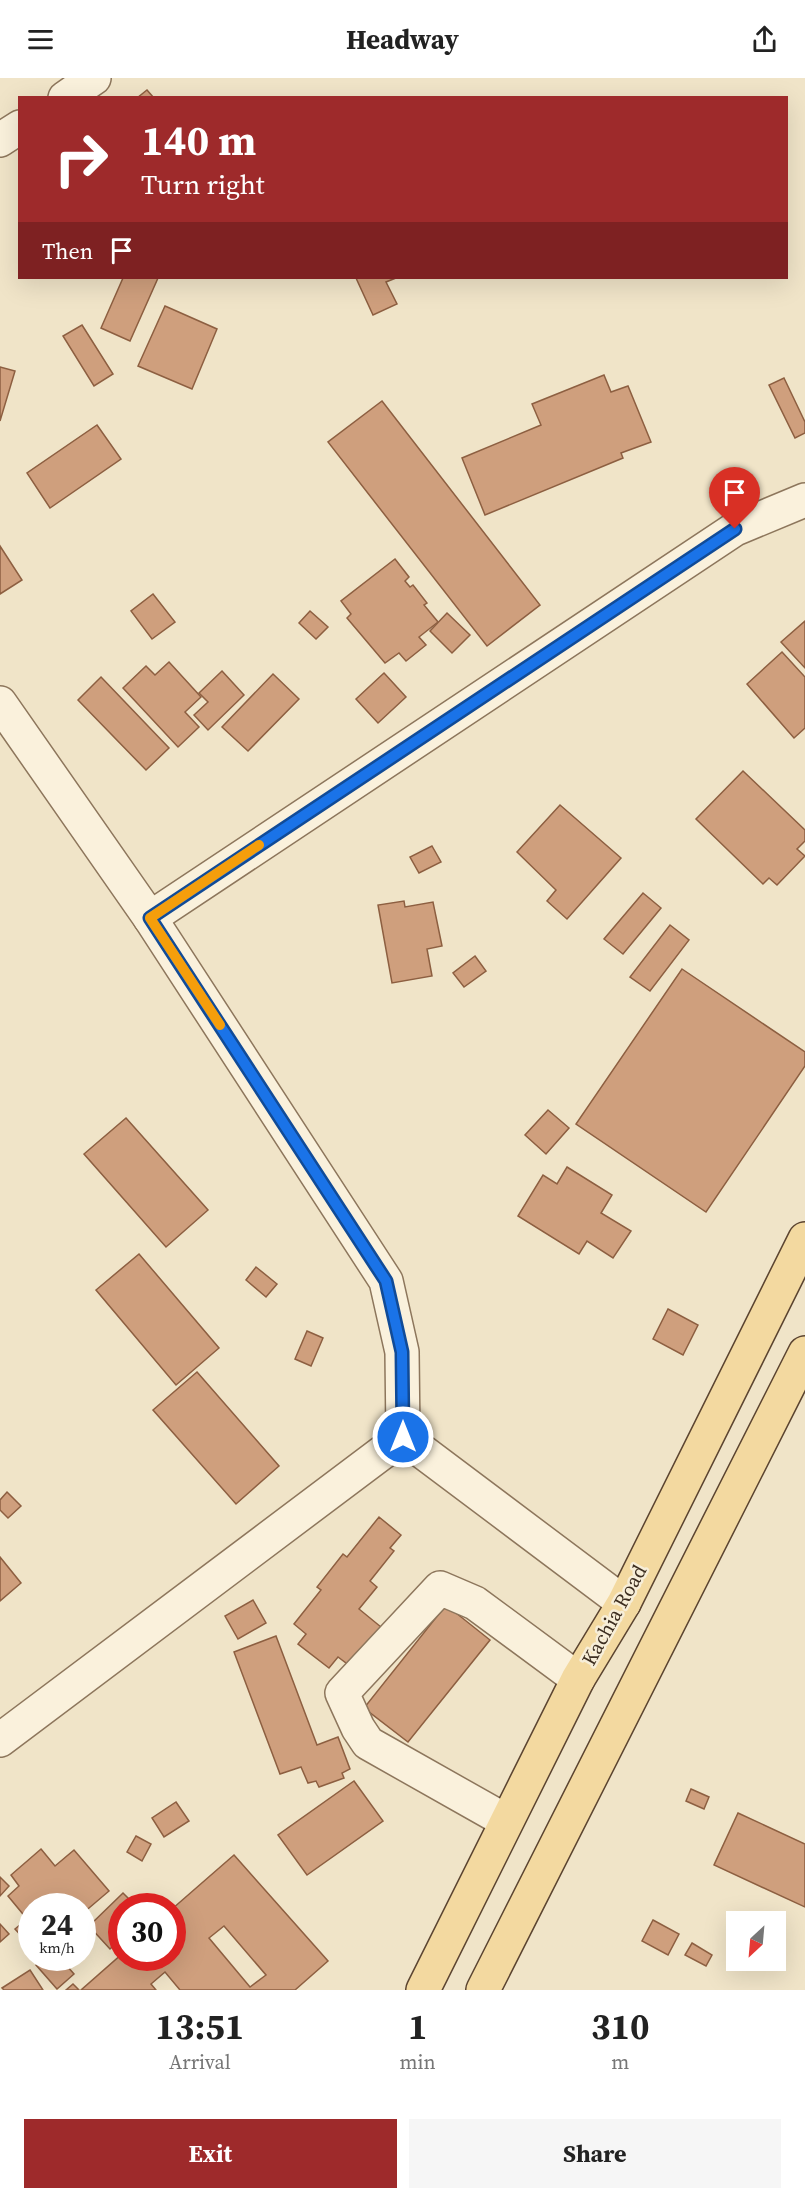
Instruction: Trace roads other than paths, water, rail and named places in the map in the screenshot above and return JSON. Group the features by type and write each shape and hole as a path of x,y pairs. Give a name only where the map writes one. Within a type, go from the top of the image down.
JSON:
{"main road":[{"name":"Kachia Road","path":"423,1990 578,1679 624,1603 805,1239"},
{"path":"483,1990 805,1353"}],"street":[{"path":"68,96 94,78"},
{"path":"0,140 18,128"},
{"path":"150,918 735,529 805,500"},
{"path":"0,703 150,918 386,1281 402,1352 403,1437"},
{"path":"403,1437 624,1603"},
{"path":"0,1740 403,1437"},
{"path":"506,1821 368,1743 358,1728 342,1693 440,1588 475,1603 578,1679"}]}
